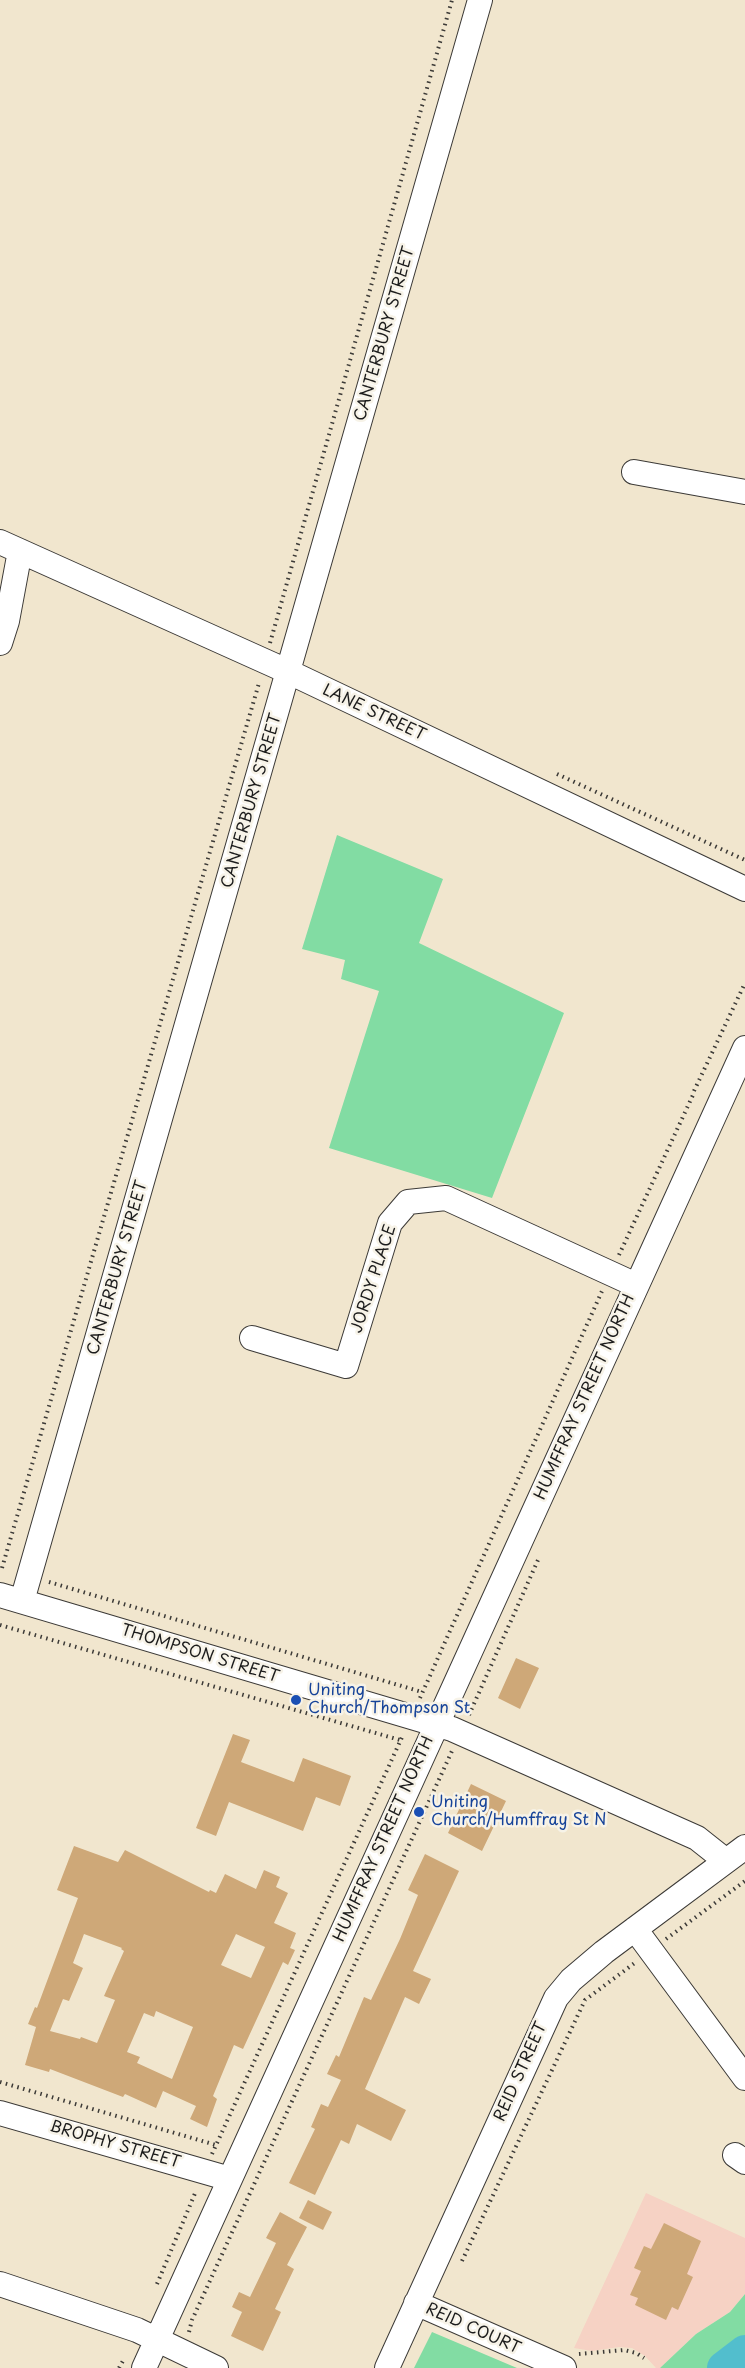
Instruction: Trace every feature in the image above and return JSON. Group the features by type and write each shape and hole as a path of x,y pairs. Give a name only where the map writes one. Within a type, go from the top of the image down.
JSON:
{"street":[{"name":"CANTERBURY STREET","path":"11,1598 289,672 480,0"},
{"path":"634,472 745,492"},
{"name":"LANE STREET","path":"10,547 289,672 745,889"},
{"path":"0,643 7,621 10,547"},
{"name":"HUMFFRAY STREET NORTH","path":"144,2368 636,1285 742,1063"},
{"name":"JORDY PLACE","path":"252,1338 345,1366 390,1223 408,1202 446,1198 636,1285"},
{"name":"THOMPSON STREET","path":"11,1598 436,1724 736,1854"},
{"name":"REID STREET","path":"387,2368 556,1998 579,1972 736,1854"},
{"path":"635,1929 745,2078"},
{"name":"BROPHY STREET","path":"0,2113 230,2179"},
{"path":"0,2284 137,2330 216,2368"},
{"name":"REID COURT","path":"416,2304 568,2361"}],"path":[{"path":"270,645 452,0"},
{"path":"2,1568 259,683"},
{"path":"155,2288 216,2145 400,1740 413,1717 422,1692 610,1274 745,983"},
{"path":"48,1582 422,1692"},
{"path":"0,1625 400,1740"},
{"path":"460,2264 585,2000 745,1881"},
{"path":"0,2082 216,2145"},
{"path":"568,2361 624,2350 644,2358"}],"shaded area":[{"path":"646,2193 745,2238 745,2294 730,2312 696,2334 660,2368 656,2368 645,2356 632,2348 619,2347 592,2351 574,2348"}],"green space":[{"path":"337,835 443,879 419,943 564,1013 492,1198 329,1148 379,991 341,979 345,960 302,949"},
{"path":"745,2294 745,2368 660,2368 696,2334 730,2312"},
{"path":"432,2332 517,2368 414,2368"}],"building":[{"path":"516,1658 539,1668 520,1709 498,1698"},
{"path":"233,1734 250,1740 241,1762 294,1782 303,1758 351,1776 340,1806 316,1797 303,1831 229,1802 216,1836 196,1828"},
{"path":"471,1784 506,1801 482,1851 448,1833"},
{"path":"74,1846 118,1862 125,1850 209,1892 210,1890 216,1893 225,1874 256,1889 264,1870 280,1877 276,1887 288,1893 274,1923 296,1933 290,1948 295,1950 288,1965 283,1962 243,2049 234,2045 213,2096 217,2099 207,2127 190,2119 196,2106 163,2091 156,2108 125,2094 123,2097 50,2069 49,2072 25,2065 36,2027 28,2024 35,2007 37,2008 78,1898 57,1890","holes":["84,1934 122,1948 124,1951 104,1996 115,2000 97,2043 81,2037 80,2039 50,2031 63,1999 69,2001 83,1968 73,1963","236,1934 265,1947 251,1978 221,1965","156,2011 193,2027 172,2079 137,2063 140,2057 127,2052 144,2013 154,2017"]},
{"path":"425,1854 459,1871 413,1971 431,1979 419,2004 405,1997 365,2089 406,2110 391,2141 357,2124 349,2144 341,2140 315,2195 289,2183 315,2129 311,2127 321,2104 328,2107 341,2080 327,2074 336,2055 339,2057 364,1997 371,2000 400,1939 418,1895 408,1890"},
{"path":"308,2200 332,2212 323,2230 299,2218"},
{"path":"280,2212 307,2227 287,2265 294,2269 275,2309 281,2312 263,2351 231,2336 242,2312 232,2307 239,2292 250,2297 276,2243 266,2238"},
{"path":"664,2223 701,2241 687,2274 693,2277 678,2310 672,2307 666,2320 635,2305 638,2298 630,2295 641,2271 634,2268 644,2246 651,2249"}],"waterway":[{"path":"724,2368 745,2352"}],"place":[{"name":"Uniting Church/Thompson St","path":"296,1700"},
{"name":"Uniting Church/Humffray St N","path":"419,1812"}]}
